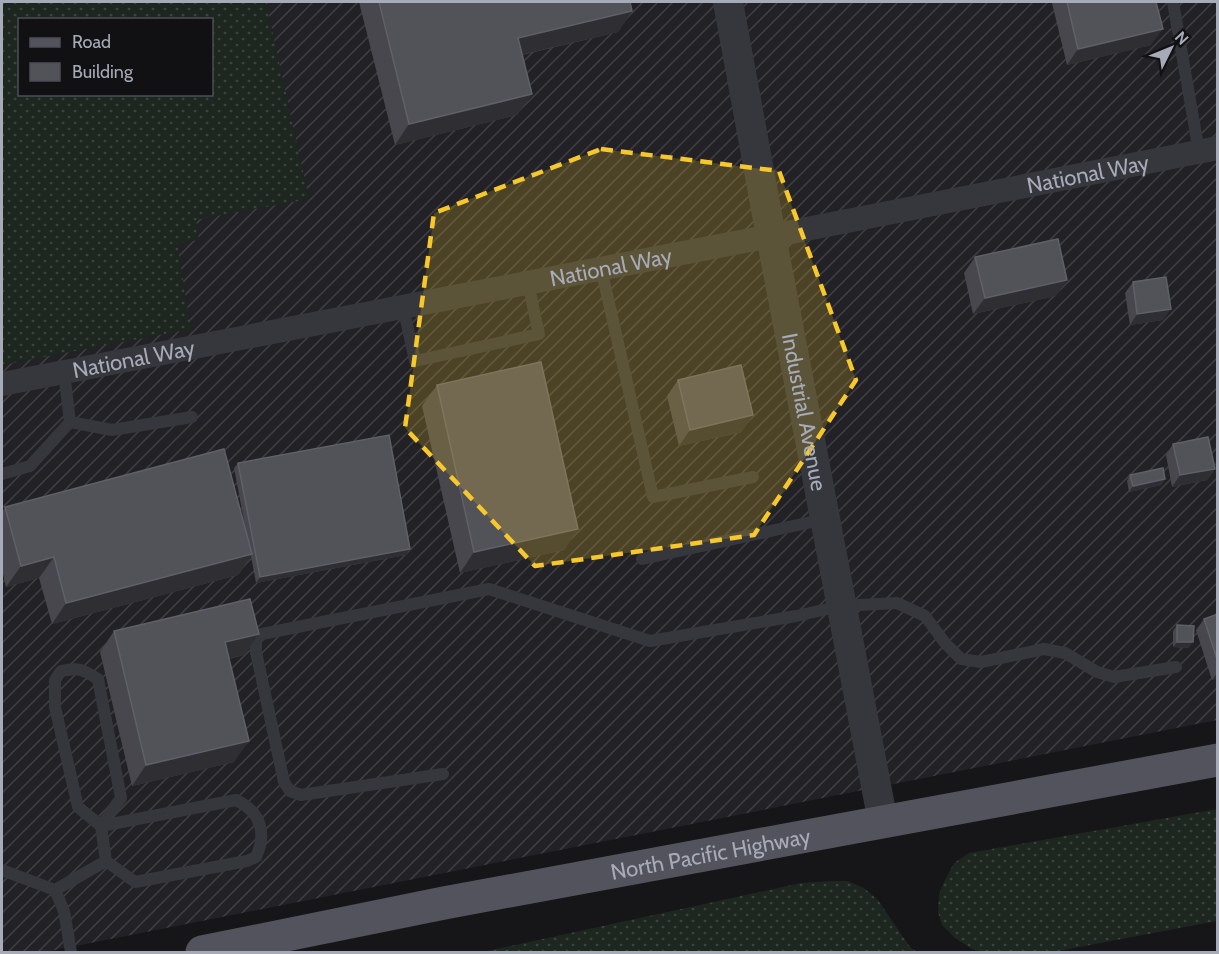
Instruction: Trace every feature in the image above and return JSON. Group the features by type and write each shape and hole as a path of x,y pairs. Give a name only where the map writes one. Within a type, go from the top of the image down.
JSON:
{"main road":[{"name":"North Pacific Highway","path":"202,952 444,903 1218,760"}],"street":[{"name":"Industrial Avenue","path":"728,2 883,822"},
{"name":"National Way","path":"2,384 1208,150"}],"lane":[{"path":"1173,2 1208,150"},
{"path":"601,268 652,497 753,477"},
{"path":"403,306 415,360 539,334 528,283"},
{"path":"2,474 30,466 70,422 64,372"},
{"path":"70,422 112,430 192,417"},
{"path":"642,559 825,519"},
{"path":"443,774 301,795 290,791 284,782 256,652 256,640 262,634 489,589 650,641 841,606 897,603 925,616 945,643 962,659 981,662 1044,649 1065,652 1097,672 1114,677 1176,668"},
{"path":"101,826 121,798 98,679 84,670 75,668 61,671 55,681 55,707 78,807 101,826 106,861 135,882 247,861 256,857 263,837 256,816 247,805 236,800 101,826"},
{"path":"55,890 106,861"},
{"path":"2,870 55,890 64,911 71,952"}],"highlighted area":[{"path":"601,149 779,171 856,380 754,535 535,566 405,428 434,213"}],"shaded area":[{"path":"2,2 1217,2 1217,720 45,952 2,952"},
{"path":"2,2 266,2 309,199 196,220 199,240 177,243 191,329 2,365"},
{"path":"1217,809 1217,921 1053,952 983,952 972,949 955,938 942,925 938,912 939,894 954,863 969,853"},
{"path":"847,881 864,888 878,900 910,947 917,952 482,952 801,883"}],"building":[{"path":"379,2 630,2 632,11 518,38 532,94 409,124"},
{"path":"1067,2 1156,2 1163,29 1078,49"},
{"path":"1058,239 1067,280 985,298 975,257"},
{"path":"1166,277 1171,309 1137,314 1133,282"},
{"path":"541,362 578,529 474,552 437,385"},
{"path":"741,365 753,415 690,430 678,380"},
{"path":"389,435 410,549 260,577 238,463"},
{"path":"1208,437 1215,469 1180,475 1173,444"},
{"path":"224,449 252,554 66,603 54,557 21,566 5,507"},
{"path":"1163,468 1165,479 1133,486 1130,475"},
{"path":"250,599 259,634 225,642 249,741 146,765 114,631"},
{"path":"1218,614 1218,662 1204,619"},
{"path":"1177,625 1194,626 1193,642 1177,642"}]}
